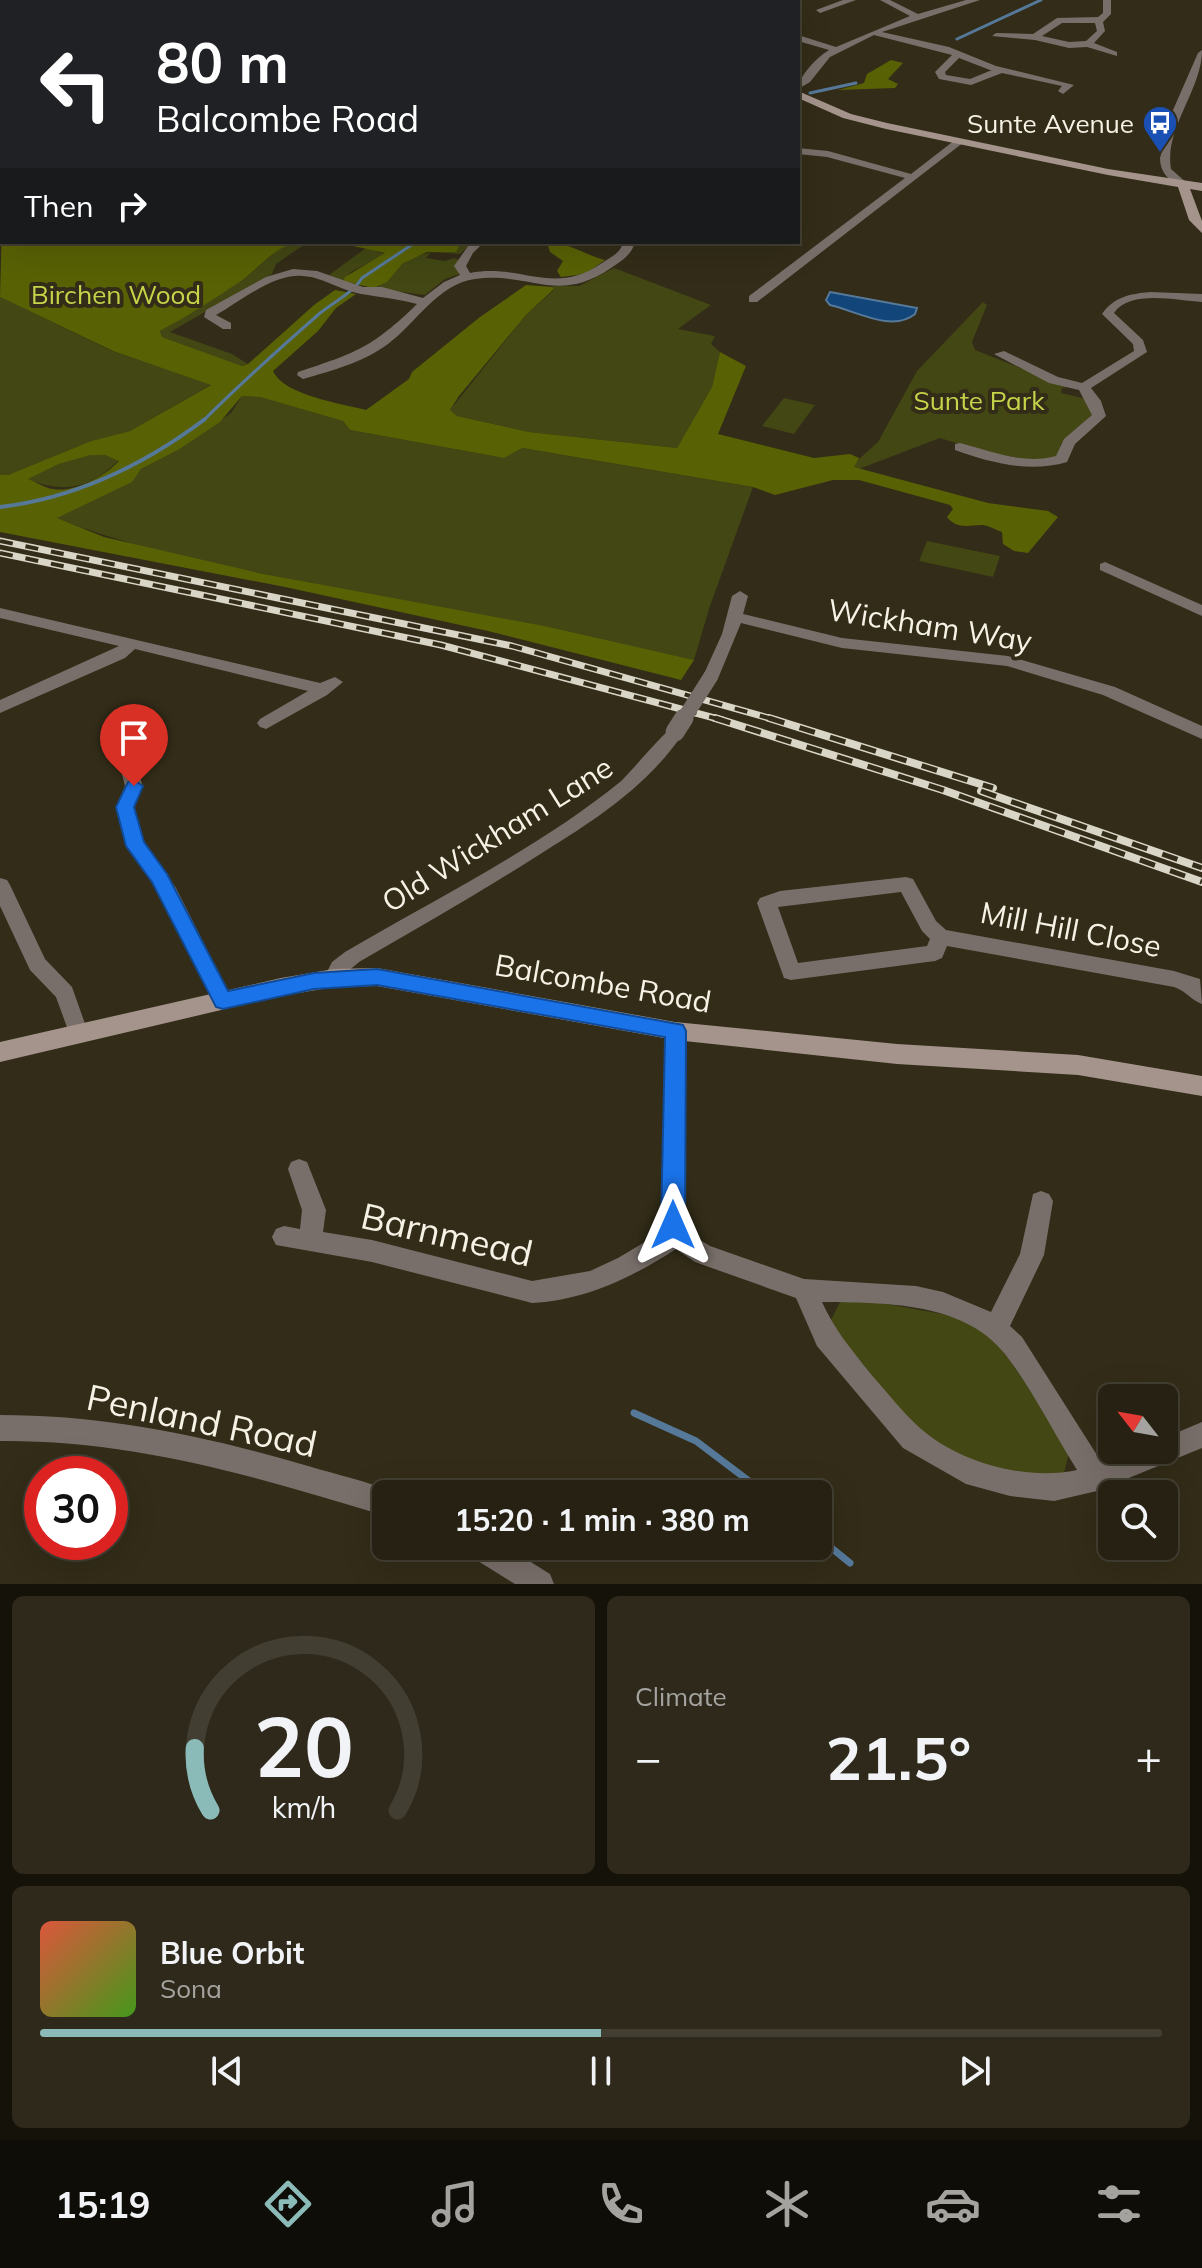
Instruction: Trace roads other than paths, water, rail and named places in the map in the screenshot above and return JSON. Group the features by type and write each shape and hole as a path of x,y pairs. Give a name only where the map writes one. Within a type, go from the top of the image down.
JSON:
{"street":[{"path":"827,0 838,3"},
{"path":"820,10 852,0"},
{"path":"884,0 918,17"},
{"path":"800,85 807,81 815,64 837,50 918,17 976,0"},
{"path":"1035,37 1060,20 1100,20 1107,14 1107,0"},
{"path":"1088,44 1101,31 1100,20"},
{"path":"875,33 958,54 1001,70 1069,85 1063,91"},
{"path":"996,36 1088,44 1114,54"},
{"path":"800,39 837,50"},
{"path":"1165,165 1188,82 1202,53"},
{"path":"958,54 940,72 942,77 971,82 1001,70"},
{"path":"800,95 847,116 959,142 1202,187"},
{"path":"753,299 959,142"},
{"path":"800,151 828,154 911,177"},
{"path":"1135,177 1165,165"},
{"path":"1165,165 1183,184 1195,220 1202,229"},
{"path":"467,276 460,266 476,244"},
{"path":"303,375 350,364 383,342 425,302 467,276 485,274 576,284 610,265 626,252 628,244"},
{"path":"227,326 210,317 210,313 277,276 310,273 354,288 382,291 425,302"},
{"path":"1084,387 1138,356 1141,347 1108,314 1111,307 1123,299 1142,296 1202,298"},
{"path":"960,447 979,454 1027,462 1062,459 1069,442 1099,416 1094,401 1084,387 1054,380 1000,354"},
{"path":"1105,567 1202,611"},
{"name":"Old Wickham Lane","path":"334,978 339,968 352,957 516,860 625,788 655,760 711,676 736,617 740,596"},
{"path":"0,613 311,685 328,686 266,723"},
{"name":"Wickham Way","path":"736,617 842,643 1008,661 1109,691 1202,733"},
{"path":"0,707 119,654 131,644"},
{"path":"131,774 134,786 125,807 135,846 141,850 223,1001"},
{"name":"Mill Hill Close","path":"938,945 906,884 780,898 767,903 791,972 938,945 1174,979 1193,985 1202,996"},
{"path":"0,885 37,964 65,993 79,1035"},
{"name":"Balcombe Road","path":"0,1052 334,978 377,977 675,1031 897,1054 1078,1065 1202,1086"},
{"path":"675,1031 673,1210 677,1235 688,1247 804,1290 886,1293 955,1306 997,1327 1013,1345 1097,1478"},
{"path":"299,1169 314,1210 310,1241"},
{"path":"997,1327 1032,1255 1041,1201"},
{"name":"Barnmead","path":"284,1237 372,1251 532,1292 554,1292 599,1281 677,1235"},
{"path":"804,1290 826,1338 880,1404 912,1439 953,1465 1010,1483 1054,1488 1097,1478 1202,1435"},
{"name":"Penland Road","path":"0,1428 104,1431 236,1458 372,1499"},
{"path":"502,1560 540,1584"}],"water":[{"path":"830,292 917,308 915,314 906,319 884,321 830,305 826,300"}],"waterway":[{"path":"957,39 1041,0"},
{"path":"810,93 856,83"},
{"path":"203,421 319,314 348,293 362,278 413,244"},
{"path":"0,507 56,496 108,477 158,451 205,419"},
{"path":"634,1413 696,1441 748,1480"},
{"path":"832,1548 850,1563"}],"railway":[{"path":"0,541 512,646 770,718"},
{"path":"0,553 441,645 718,719"},
{"path":"770,718 776,720"},
{"path":"770,718 993,788"},
{"path":"718,719 722,720"},
{"path":"718,719 943,790 1202,882"},
{"path":"981,791 1202,868"}],"place":[{"name":"Sunte Avenue","path":"1160,154"}],"park label":[{"name":"Birchen Wood","path":"116,294"},
{"name":"Sunte Park","path":"979,400"}]}
